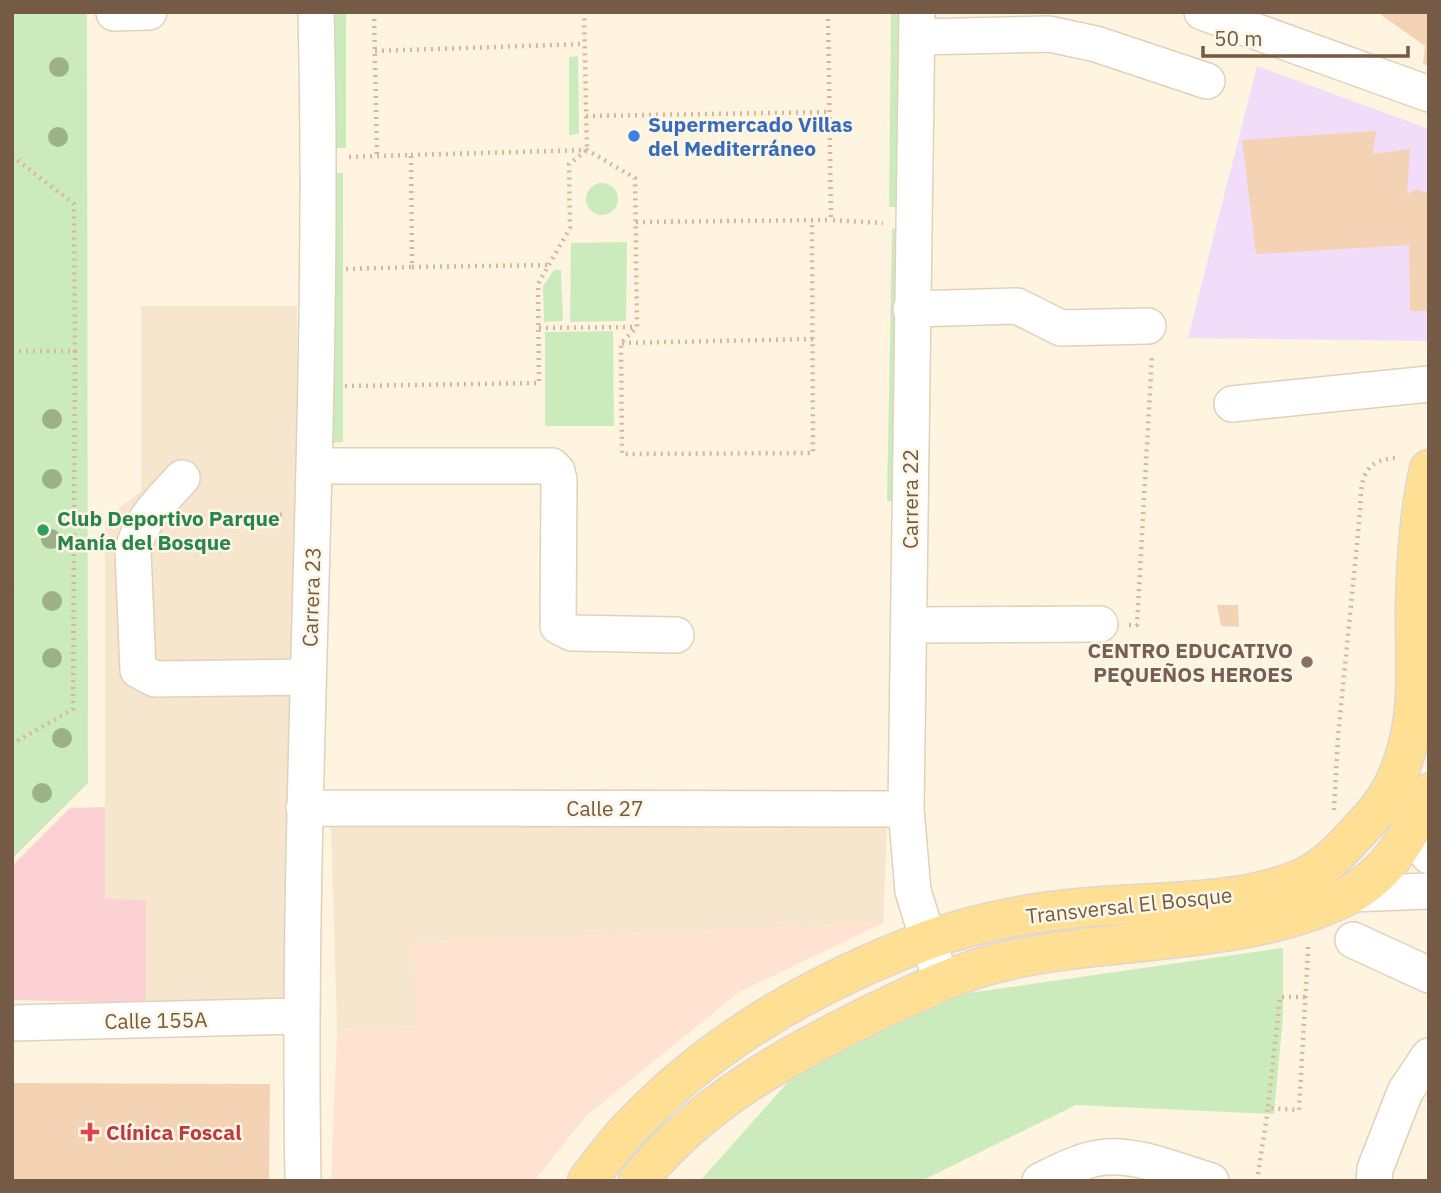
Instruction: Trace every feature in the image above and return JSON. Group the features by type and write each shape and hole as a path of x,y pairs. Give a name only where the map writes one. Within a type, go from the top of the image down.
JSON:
{"main road":[{"name":"Transversal El Bosque","path":"587,1181 629,1128 675,1084 741,1034 800,998 928,940 1014,917 1072,908 1179,901 1255,891 1310,874 1332,860 1375,816 1392,788 1407,751 1417,701 1415,606 1422,496 1418,463"},
{"name":"Transversal El Bosque","path":"638,1181 665,1148 714,1104 808,1045 941,981 1000,962 1077,948 1245,928 1278,921 1350,894 1388,864 1421,844 1429,793"}],"street":[{"path":"114,13 149,12"},
{"name":"Carrera 23","path":"303,1181 300,1016 314,514 320,159 316,12"},
{"path":"1202,12 1429,94"},
{"path":"917,25 1049,34 1096,44 1207,81"},
{"name":"Carrera 22","path":"917,25 912,225 910,625 906,809 913,891 941,981"},
{"path":"911,309 1017,306 1061,328 1148,326"},
{"path":"1232,404 1429,384"},
{"path":"315,466 552,466 557,471 559,480 558,625 572,633 676,635"},
{"path":"182,478 146,518 137,534 133,551 138,670 155,679 308,677"},
{"path":"910,625 1100,624"},
{"name":"Calle 27","path":"304,808 906,809"},
{"path":"1350,894 1429,891"},
{"path":"1353,940 1429,975"},
{"name":"Calle 155A","path":"12,1023 300,1016"},
{"path":"12,1040 147,1035 173,1019"},
{"path":"1374,1181 1375,1169 1405,1092 1429,1056"},
{"path":"1040,1181 1065,1168 1106,1157 1144,1162 1211,1181"}],"path":[{"path":"374,12 377,156"},
{"path":"584,12 587,150"},
{"path":"828,12 831,219"},
{"path":"375,51 585,44"},
{"path":"586,116 829,111"},
{"path":"320,159 587,150 635,178 637,327 621,343 622,454 813,453 812,220"},
{"path":"338,386 539,383 538,284 570,228 569,164 587,150"},
{"path":"411,155 412,267"},
{"path":"12,156 75,204 73,709 12,744"},
{"path":"636,222 831,219 912,225"},
{"path":"337,269 549,265"},
{"path":"1100,624 1137,625 1153,359 1148,326"},
{"path":"539,328 637,327"},
{"path":"621,343 814,339"},
{"path":"12,351 75,351"},
{"path":"1332,860 1338,737 1361,482 1369,467 1385,458 1418,463"},
{"path":"146,518 314,514"},
{"path":"12,587 12,594"},
{"path":"1268,1108 1299,1110 1307,941"},
{"path":"1257,1181 1280,997 1305,997"}],"shaded area":[{"path":"1257,66 1429,129 1429,341 1188,338"},
{"path":"141,306 297,306 295,1003 146,1003 146,900 105,900 105,520 141,491"},
{"path":"105,807 105,899 146,900 146,1003 12,1000 12,866 70,808"},
{"path":"331,825 887,827 883,923 413,943 418,1026 337,1030"},
{"path":"883,923 739,992 586,1116 534,1181 331,1181 337,1030 418,1026 412,943"}],"green space":[{"name":"Club Deportivo Parque Manía del Bosque","path":"12,12 87,12 88,783 12,859"},
{"path":"334,12 346,12 346,148 334,148"},
{"path":"891,12 902,12 900,207 889,207"},
{"path":"578,56 579,134 569,135 569,57"},
{"path":"332,173 343,173 343,442 332,443"},
{"path":"602,183 614,187 618,199 614,211 602,215 590,211 586,199 590,187"},
{"path":"902,228 898,501 887,501 892,229"},
{"path":"627,242 626,321 570,322 571,243"},
{"path":"554,270 561,270 563,321 544,322 543,286"},
{"path":"613,331 614,426 545,426 545,332"},
{"path":"1283,948 1283,1017 1274,1114 1076,1105 921,1181 700,1181 803,1065 941,997"}],"building":[{"path":"1377,12 1429,12 1429,66 1423,64 1425,46"},
{"path":"1376,131 1373,154 1410,149 1407,195 1415,189 1429,193 1429,311 1410,311 1409,245 1256,254 1242,140"},
{"path":"1217,605 1238,605 1239,627 1221,626"},
{"name":"Clínica Foscal","path":"12,1083 270,1084 269,1181 12,1181"}],"place":[{"name":"Supermercado Villas del Mediterráneo","path":"634,136"},
{"name":"Club Deportivo Parque Manía del Bosque","path":"43,530"},
{"name":"CENTRO EDUCATIVO PEQUEÑOS HEROES","path":"1307,662"},
{"name":"Clínica Foscal","path":"90,1132"}]}
